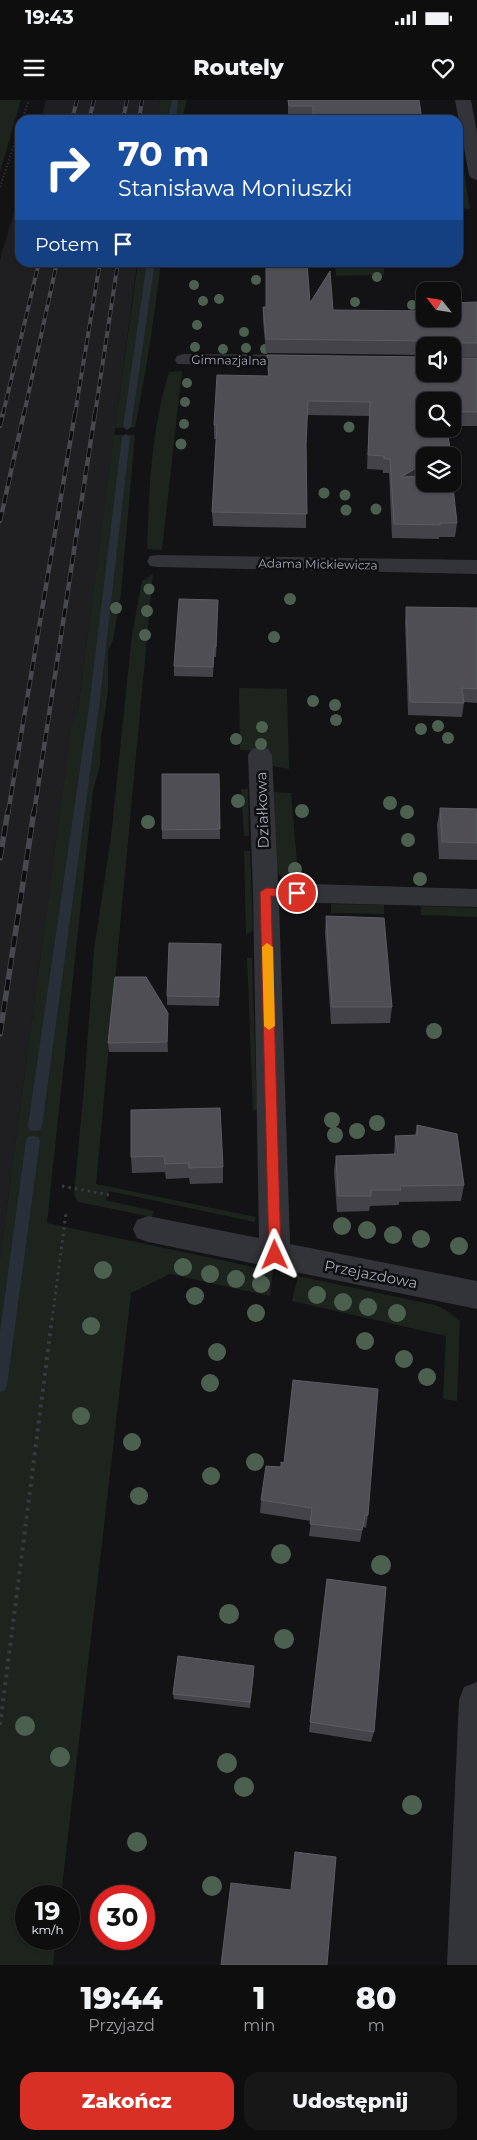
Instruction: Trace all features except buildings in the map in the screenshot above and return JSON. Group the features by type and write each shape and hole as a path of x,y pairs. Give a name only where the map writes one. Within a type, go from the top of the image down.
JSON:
{"street":[{"path":"463,100 477,175"},
{"name":"Gimnazjalna","path":"184,360 319,362"},
{"name":"Adama Mickiewicza","path":"158,561 477,567"},
{"name":"Działkowa","path":"260,755 266,892 275,1255"},
{"path":"266,892 477,898"},
{"name":"Przejazdowa","path":"148,1229 477,1294"},
{"path":"467,1965 477,1700"}],"path":[{"path":"24,115 29,100"},
{"path":"0,187 15,142"},
{"path":"62,1186 109,1195"},
{"path":"0,1725 66,1212"}],"shaded area":[{"path":"0,100 21,100 17,115 15,115 0,172"},
{"path":"46,100 160,100 158,115 42,115"},
{"path":"160,100 187,100 183,115 158,115"},
{"path":"463,171 464,171 470,209 463,208"},
{"path":"15,208 15,267 136,267 78,710 71,730 0,1259 0,260"},
{"path":"137,267 161,267 135,427 115,428"},
{"path":"335,267 384,267 384,275 336,276"},
{"path":"182,371 162,550 147,549 150,481 158,416 169,372"},
{"path":"114,435 135,435 121,593 113,640 108,651 108,691 101,738 100,764 93,791 47,1223 273,1271 270,1296 170,1274 131,1293 62,1885 15,1885 15,1950 55,1950 53,1965 0,1965 0,1259 71,729 78,710"},
{"path":"153,574 96,1184 256,1217 255,1222 109,1191 105,1200 154,1211 152,1217 78,1202 74,1194 94,950 111,837 132,634 142,581"},
{"path":"239,688 287,689 289,769 272,766 271,752 240,750"},
{"path":"241,789 248,789 249,836 244,836"},
{"path":"274,792 291,793 298,873 304,873 306,883 285,879 276,871"},
{"path":"244,851 250,851 253,930 246,935"},
{"path":"331,904 384,905 384,914 331,913"},
{"path":"421,906 477,908 477,917 421,915"},
{"path":"247,958 252,958 257,1110 253,1110"},
{"path":"298,1276 435,1305 446,1310 460,1321 457,1401 443,1399 446,1336 292,1301"}],"waterway":[{"path":"173,115 175,100"},
{"path":"127,427 150,267"},
{"path":"35,1126 94,707 126,437"},
{"path":"0,1385 33,1141"}],"railway":[{"path":"73,115 77,100"},
{"path":"90,115 94,100"},
{"path":"124,115 127,100"},
{"path":"140,115 142,100"},
{"path":"3,414 38,267"},
{"path":"24,414 56,267"},
{"path":"75,414 99,267"},
{"path":"95,414 117,267"},
{"path":"0,426 3,413"},
{"path":"0,521 24,413"},
{"path":"8,813 75,413"},
{"path":"34,813 95,413"},
{"path":"0,858 8,811"},
{"path":"0,1034 34,811"}],"slow traffic":[{"path":"267,947 269,1026"}],"route":[{"path":"275,1255 266,892 297,893"}]}
